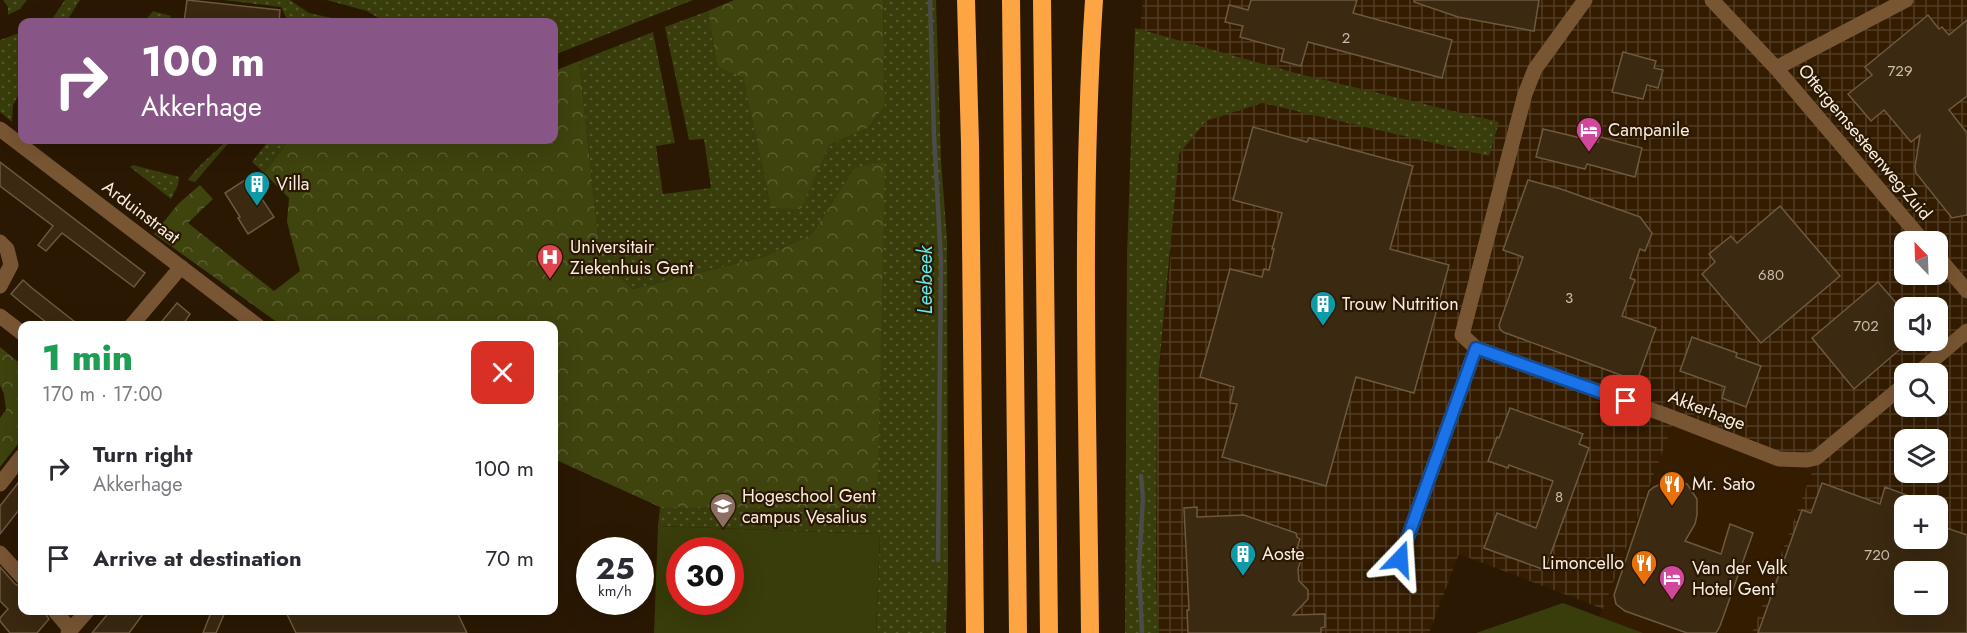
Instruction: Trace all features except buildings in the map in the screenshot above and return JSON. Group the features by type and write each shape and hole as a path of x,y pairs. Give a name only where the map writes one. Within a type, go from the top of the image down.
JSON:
{"highway":[{"path":"1011,0 1017,633"},
{"path":"1042,0 1049,633"},
{"path":"1090,633 1086,223 1094,0"},
{"path":"966,2 975,633"}],"street":[{"name":"Ottergemsesteenweg-Zuid","path":"1712,0 1776,68 1915,231"},
{"name":"Ottergemsesteenweg-Zuid","path":"1776,68 1906,0"},
{"path":"1400,559 1476,348 1462,335 1525,94 1535,69 1584,1"},
{"name":"Arduinstraat","path":"0,129 18,143"},
{"name":"Arduinstraat","path":"20,144 251,321"},
{"path":"0,242 7,249 11,265 0,286"},
{"path":"135,321 181,267"},
{"path":"1948,269 1967,291"},
{"path":"0,316 18,330"},
{"path":"1930,363 1967,331"},
{"name":"Akkerhage","path":"1476,348 1663,414 1779,459 1816,458 1894,393"},
{"path":"0,484 18,461"},
{"path":"0,553 18,572"},
{"path":"58,615 70,631 84,615"}],"shaded area":[{"path":"1143,0 1967,0 1967,633 1752,633 1814,466 1673,424 1603,609 1459,554 1429,633 1159,633 1156,584 1157,389 1171,252 1136,67"},
{"path":"1673,424 1814,466 1752,633 1593,633"}],"green space":[{"path":"3,0 27,0 20,9 8,15 8,7"},
{"path":"65,0 80,0 69,18 53,18"},
{"path":"224,0 290,0 309,13 332,18 286,18 281,7"},
{"path":"327,0 693,0 558,53 558,18 378,18 367,11"},
{"path":"734,0 883,0 885,105 868,128 829,145 801,209 771,208 743,77 717,67 708,11"},
{"path":"883,0 936,0 941,160 947,239 948,575 946,633 876,633 880,534 658,526 660,507 877,507 854,168 812,234 763,257 633,289 601,264 579,61 653,32 675,143 656,146 663,194 711,188 704,139 689,140 665,27 708,11 717,67 743,76 771,208 829,145 868,128 885,105"},
{"path":"153,11 171,16 170,18 147,18"},
{"path":"1135,28 1299,74 1499,122 1489,156 1262,103 1206,121 1179,154 1157,389 1156,584 1159,633 1125,633 1127,254"},
{"path":"18,33 18,96 13,105 12,122 0,112 0,40"},
{"path":"579,61 601,263 633,289 763,257 812,234 854,168 885,162 877,508 660,507 558,461 558,321 275,321 154,234 178,204 200,185 213,199 188,223 274,291 300,271 287,222 289,198 264,173 286,144 558,144 558,69"},
{"path":"223,144 228,144 195,182 188,180"},
{"path":"266,144 286,144 264,173 252,162"},
{"path":"133,165 179,177 171,199 130,167"},
{"path":"0,347 18,362 18,444 0,467 0,418 6,410 0,385"},
{"path":"658,526 880,534 876,633 654,633"},
{"path":"1563,603 1643,633 1476,633"}],"waterway":[{"name":"Leebeek","path":"930,0 941,261 938,560"},
{"name":"Leebeek","path":"1141,476 1143,498 1139,567 1142,633"}],"place":[{"name":"Campanile","path":"1589,153"},
{"name":"Villa","path":"257,207"},
{"name":"Universitair Ziekenhuis Gent","path":"550,280"},
{"name":"Trouw Nutrition","path":"1323,327"},
{"name":"Mr. Sato","path":"1672,507"},
{"name":"Hogeschool Gent campus Vesalius","path":"723,529"},
{"name":"Aoste","path":"1243,577"},
{"name":"Limoncello","path":"1644,586"},
{"name":"Van der Valk Hotel Gent","path":"1672,601"}],"route":[{"path":"1400,559 1476,348 1626,401"}]}
